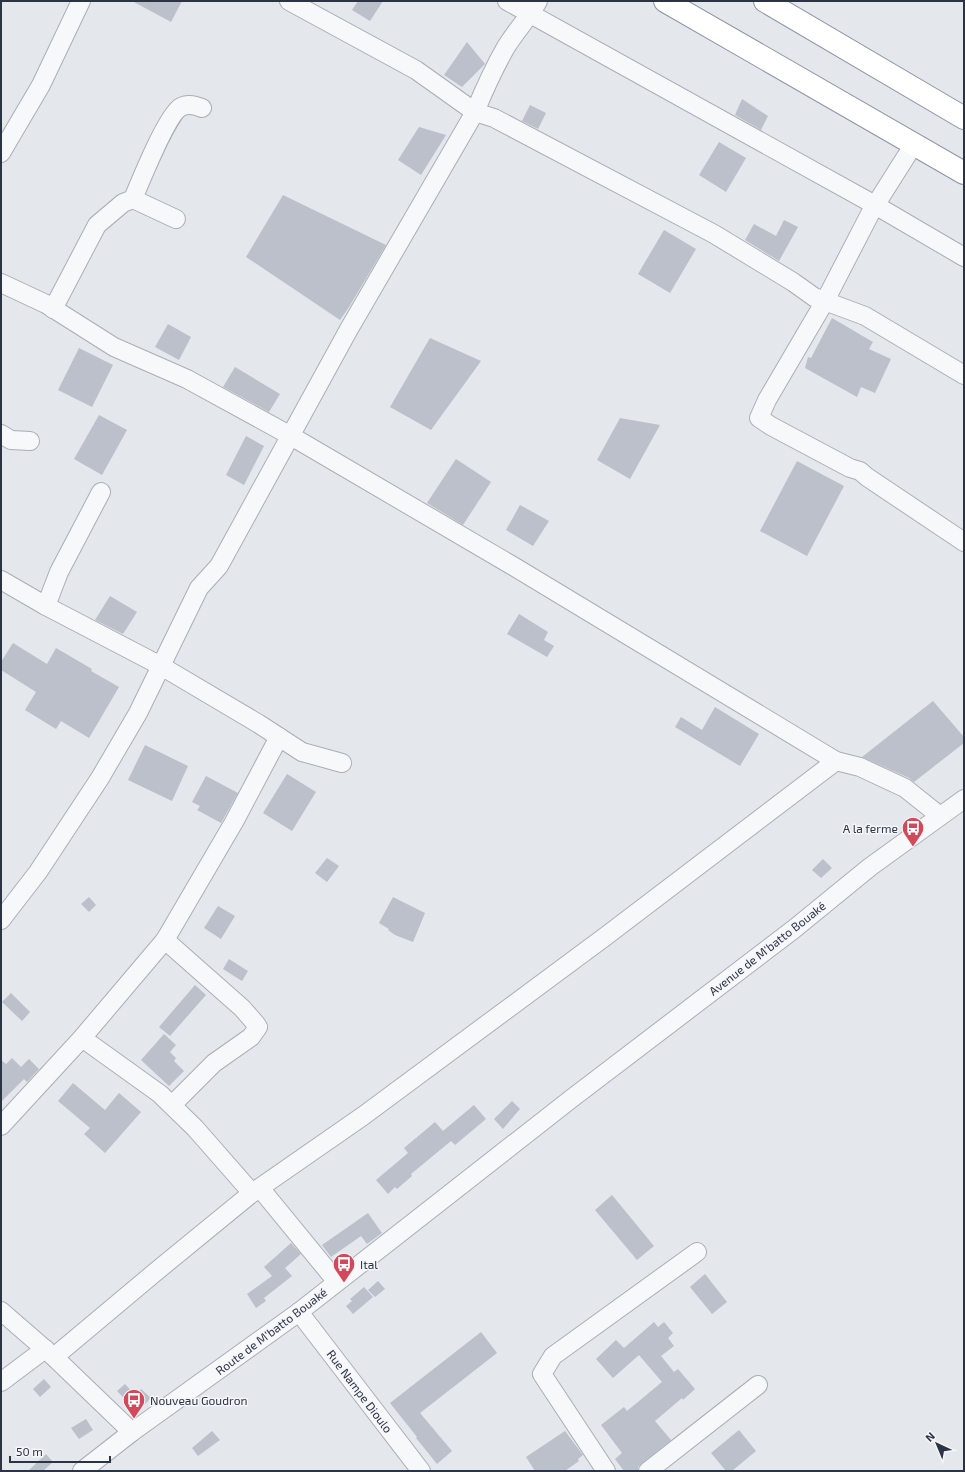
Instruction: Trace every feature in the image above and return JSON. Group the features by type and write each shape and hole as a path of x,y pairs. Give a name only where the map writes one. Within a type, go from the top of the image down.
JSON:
{"highway":[{"path":"665,1 964,173"},
{"path":"765,1 964,118"}],"street":[{"path":"1,153 41,85 81,1"},
{"path":"289,1 416,70 475,112 494,118 714,234 793,282 814,297 865,316 964,375"},
{"path":"507,1 534,8 964,258"},
{"path":"1,920 38,872 100,778 138,712 199,588 219,566 349,329 475,112 484,90 507,46 534,8"},
{"path":"133,199 143,173 172,114 181,107 192,104 202,108"},
{"path":"914,144 875,205 824,300 767,400 759,418 771,426 850,468 860,471 964,542"},
{"path":"53,309 97,225 124,202 133,199 176,219"},
{"path":"1,283 53,309 114,347 187,379 291,436 513,566 836,761 860,767 905,788 940,816"},
{"path":"1,434 11,440 30,441"},
{"path":"46,606 59,572 101,492"},
{"path":"1,580 46,606 161,666 302,752 342,763"},
{"path":"1,1126 82,1038 165,940 234,822 279,737"},
{"path":"1,1382 49,1353 147,1278 256,1190 370,1111 612,931 836,761"},
{"name":"Avenue de M'batto Bouaké","path":"571,1099 794,929 870,867 964,799"},
{"path":"165,940 242,1008 258,1027 251,1037 214,1063 172,1105"},
{"path":"82,1038 160,1094 172,1105 215,1150 236,1176 256,1190 338,1282"},
{"name":"Route de M'batto Bouaké","path":"82,1471 132,1432 299,1312 571,1099"},
{"path":"606,1471 542,1374 553,1356 697,1252"},
{"path":"1,1311 49,1353 132,1432"},
{"name":"Rue Nampe Dioulo","path":"299,1312 415,1469"},
{"path":"648,1471 758,1385"}],"building":[{"path":"132,1 182,1 171,22"},
{"path":"358,1 383,1 370,21 352,10"},
{"path":"467,42 485,64 462,87 444,75"},
{"path":"742,99 768,116 761,130 735,115"},
{"path":"530,105 546,113 538,129 522,121"},
{"path":"419,127 446,135 421,175 398,160"},
{"path":"719,142 746,158 726,192 699,175"},
{"path":"283,195 386,245 340,320 246,257"},
{"path":"784,220 798,227 779,261 745,240 754,224 776,236"},
{"path":"664,230 696,249 670,293 638,274"},
{"path":"832,318 873,342 869,349 891,359 875,393 861,387 857,397 805,368 808,357 811,358"},
{"path":"168,324 191,337 179,360 155,347"},
{"path":"430,338 481,361 431,430 390,407"},
{"path":"79,348 113,365 92,407 58,390"},
{"path":"235,367 280,394 269,412 223,387"},
{"path":"99,415 127,430 102,475 74,459"},
{"path":"620,418 660,425 630,479 597,460"},
{"path":"246,436 264,446 244,485 226,475"},
{"path":"456,459 491,482 463,525 427,503"},
{"path":"797,461 844,486 807,556 760,531"},
{"path":"520,505 549,521 533,546 506,530"},
{"path":"110,596 137,612 123,634 95,620"},
{"path":"519,614 548,632 544,640 554,646 547,657 507,634"},
{"path":"13,643 47,664 56,648 119,687 89,738 61,721 56,729 25,710 36,692 1,670 1,662"},
{"path":"933,701 964,737 964,743 914,782 909,778 862,757"},
{"path":"715,707 759,734 740,766 675,727 681,717 702,730"},
{"path":"145,745 188,766 172,801 128,780"},
{"path":"287,774 316,792 292,831 263,813"},
{"path":"206,776 238,793 221,823 197,810 200,806 192,802"},
{"path":"327,858 339,866 327,882 315,873"},
{"path":"823,859 832,868 821,878 812,870"},
{"path":"89,897 96,905 89,912 81,904"},
{"path":"393,897 425,913 413,942 395,935 379,923"},
{"path":"218,906 235,916 221,939 204,928"},
{"path":"229,959 248,971 242,981 223,969"},
{"path":"195,985 206,995 170,1036 159,1027"},
{"path":"11,993 30,1012 22,1021 2,1002"},
{"path":"164,1034 176,1045 170,1052 176,1058 174,1061 184,1071 169,1086 141,1060"},
{"path":"12,1058 21,1067 29,1059 39,1069 27,1082 24,1079 1,1102 1,1060 6,1064"},
{"path":"73,1083 105,1110 119,1093 141,1112 105,1153 84,1134 90,1128 58,1101"},
{"path":"512,1101 520,1109 503,1129 494,1119"},
{"path":"474,1105 486,1119 455,1145 451,1141 411,1174 412,1176 397,1189 395,1187 388,1194 376,1180 408,1153 404,1148 435,1122 443,1131"},
{"path":"612,1195 654,1246 637,1260 595,1210"},
{"path":"368,1213 382,1233 367,1244 361,1236 331,1257 322,1245"},
{"path":"291,1243 301,1254 285,1268 292,1276 264,1298 266,1301 256,1308 247,1294 272,1276 264,1267"},
{"path":"705,1274 727,1302 712,1314 690,1287"},
{"path":"378,1281 385,1289 375,1297 368,1290"},
{"path":"364,1287 373,1297 353,1314 346,1306 352,1301 350,1299"},
{"path":"654,1322 658,1327 664,1322 673,1333 668,1338 674,1346 661,1356 674,1372 678,1369 695,1389 655,1421 671,1440 642,1463 638,1467 638,1471 624,1471 615,1459 622,1453 601,1425 624,1407 627,1411 662,1382 639,1355 613,1378 596,1359 616,1340 624,1348"},
{"path":"481,1332 497,1353 420,1413 452,1451 437,1464 390,1403"},
{"path":"44,1379 51,1387 40,1397 33,1389"},
{"path":"125,1384 135,1395 141,1389 151,1398 135,1414 126,1404 128,1402 117,1391"},
{"path":"86,1419 93,1430 79,1439 71,1428"},
{"path":"739,1430 756,1451 732,1471 726,1471 711,1453"},
{"path":"212,1431 220,1440 198,1456 192,1448"},
{"path":"565,1431 583,1455 578,1459 579,1461 565,1471 535,1471 526,1457"},
{"path":"46,1454 53,1462 43,1471 28,1471"}],"place":[{"name":"A la ferme","path":"913,848"},
{"name":"Ital","path":"344,1284"},
{"name":"Nouveau Goudron","path":"134,1420"}]}
